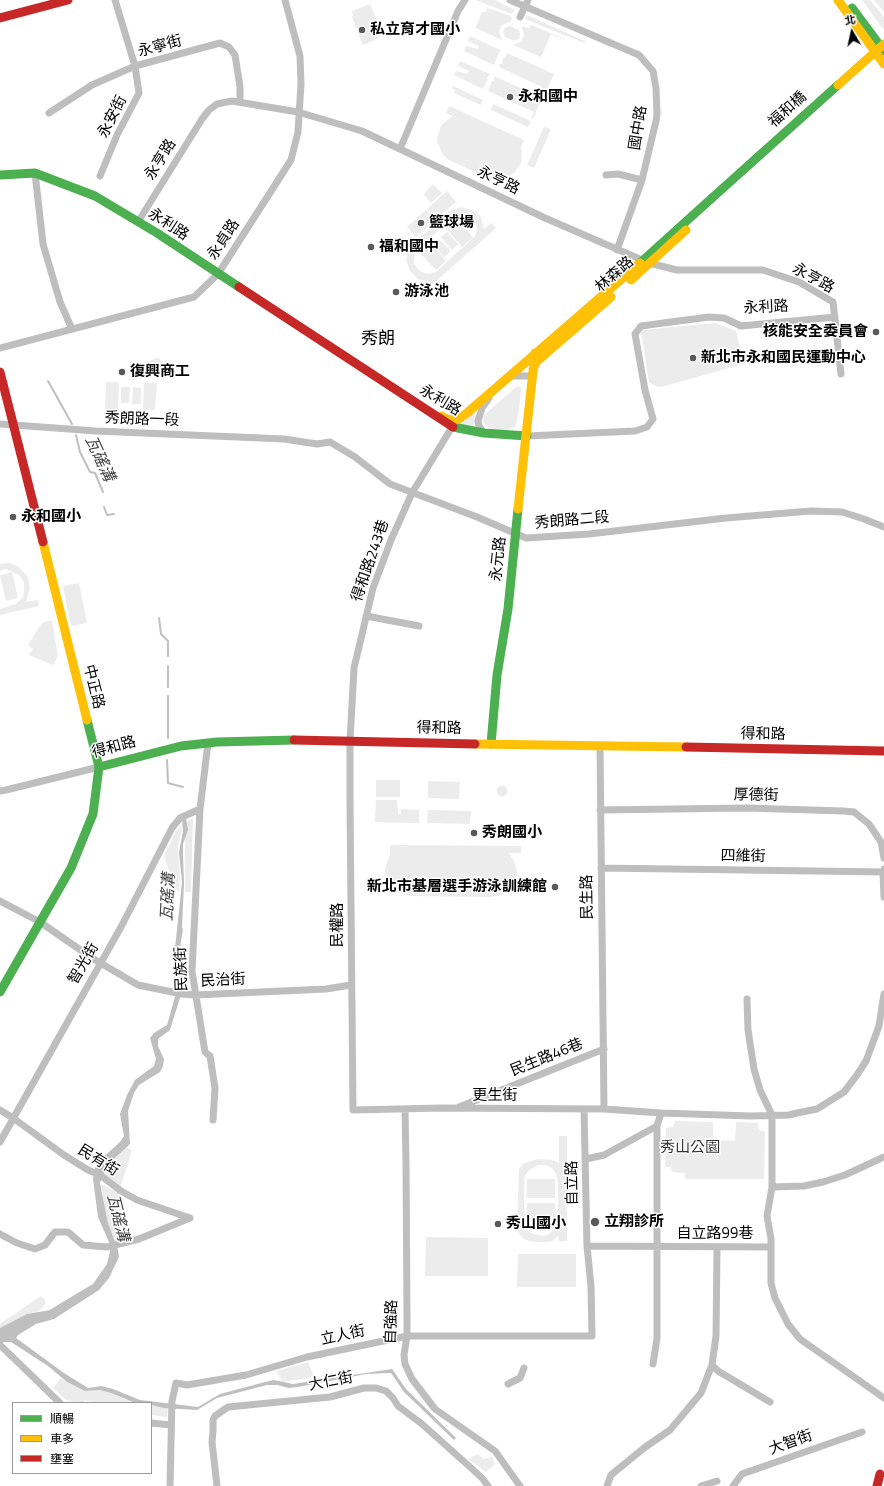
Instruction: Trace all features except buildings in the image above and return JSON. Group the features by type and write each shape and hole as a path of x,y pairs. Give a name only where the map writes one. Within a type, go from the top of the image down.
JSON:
{"street":[{"path":"0,18 68,0"},
{"name":"永安街","path":"100,176 117,135 140,93 135,66 115,0"},
{"name":"永貞路","path":"0,348 194,297 218,274 291,160 298,132 298,112 301,84 300,56 285,0"},
{"path":"400,149 458,11 465,0"},
{"name":"國中路","path":"510,0 527,3 639,56 652,71 656,88 657,114 642,180 617,250"},
{"path":"838,0 884,64"},
{"path":"845,0 884,52"},
{"path":"520,17 527,3"},
{"name":"永寧街","path":"49,113 92,85 135,66 220,44 229,47 235,55 240,87 240,102"},
{"name":"福和橋","path":"714,200 884,44"},
{"name":"福和橋","path":"714,200 884,52"},
{"name":"永亨路","path":"138,222 202,119 209,110 217,104 232,101 298,112 362,131 540,216 646,262 677,270 763,270 799,282 833,302 841,374"},
{"path":"35,173 43,244 60,302 72,329"},
{"name":"永利路","path":"0,175 35,173 95,196 138,222 452,427 484,433 527,436 635,431 647,427 653,419 645,390 635,334 641,326 709,317 724,318 741,326 835,317"},
{"path":"606,175 618,174 642,180"},
{"name":"林森路","path":"533,372 536,362 714,200"},
{"name":"林森路","path":"427,411 449,420 458,419 467,413 506,378 646,262"},
{"path":"484,433 479,426 478,421 482,408 506,378 533,372 535,354"},
{"name":"中正路","path":"0,372 99,767 93,814 89,829 72,868 0,992"},
{"name":"永元路","path":"491,744 497,675 508,608 533,372"},
{"name":"秀朗路一段","path":"0,424 13,426 284,439"},
{"name":"得和路243巷","path":"350,741 354,668 378,571 412,493 452,427"},
{"name":"秀朗路二段","path":"284,439 317,444 330,442 356,457 390,484 526,538 589,534 726,518 811,511 842,512 884,527"},
{"path":"366,616 420,626"},
{"name":"得和路","path":"0,791 161,750 208,743 281,740 884,751"},
{"name":"民權路","path":"350,741 353,1110"},
{"name":"民族街","path":"208,743 200,809 192,971 205,1052 210,1056 215,1088 213,1120"},
{"name":"民生路","path":"600,746 604,1048"},
{"name":"厚德街","path":"600,810 746,808 854,812 869,824 881,842 884,858"},
{"name":"智光街","path":"0,1142 121,927 172,828 180,818 200,809"},
{"name":"四維街","path":"601,868 884,871"},
{"path":"884,871 884,897"},
{"name":"民治街","path":"0,901 40,922 100,963 138,985 182,994 195,995 326,989 351,985"},
{"path":"584,1110 604,1109 688,1114 789,1115 817,1109 844,1092 866,1061 879,1026 884,994"},
{"path":"746,999 754,1070 772,1115 772,1187 767,1216 771,1239 771,1283 775,1298 788,1324 800,1339 884,1398"},
{"path":"604,1048 604,1109"},
{"name":"民生路46巷","path":"455,1109 604,1048"},
{"name":"自強路","path":"405,1109 405,1364 412,1379 434,1410 495,1451 520,1486"},
{"name":"民有街","path":"0,1110 64,1155 88,1170 100,1175 121,1191 137,1200 190,1218 139,1238 107,1247 83,1245 68,1232 55,1232 45,1245 35,1249 17,1243 0,1234"},
{"name":"更生街","path":"353,1110 584,1110"},
{"name":"自立路","path":"584,1110 587,1246 591,1286 592,1336"},
{"path":"653,1364 656,1338 657,1126 661,1113"},
{"path":"586,1159 604,1155 657,1126"},
{"path":"772,1187 804,1186 822,1182 845,1175 884,1157"},
{"name":"自立路99巷","path":"587,1246 771,1247"},
{"path":"607,1486 611,1475 644,1448 670,1430 701,1393 712,1365 716,1336 717,1247"},
{"name":"立人街","path":"171,1425 172,1401 176,1383 187,1385 246,1375 307,1357 406,1336 592,1336"},
{"path":"2,1346 59,1402"},
{"path":"712,1365 718,1371 770,1402"},
{"path":"508,1384 520,1378 524,1368"},
{"name":"大仁街","path":"217,1486 212,1442 213,1420 215,1416 228,1407 330,1397 364,1388 376,1388 386,1391 398,1406 422,1424 482,1478 488,1486"},
{"path":"152,1423 171,1425 170,1486"},
{"name":"大智街","path":"733,1486 742,1474 862,1432"},
{"path":"878,1486 882,1472"},
{"path":"701,1486 717,1481"}],"green space":[{"path":"475,0 495,0 514,10 512,14"},
{"path":"862,0 870,0 884,17 883,29"},
{"path":"874,0 884,0 884,12"},
{"path":"370,4 380,27 377,29 379,38 363,45 352,17 352,11"},
{"path":"487,8 511,16 512,19 510,22 502,25 499,32 502,40 474,27 476,27 482,12 486,12"},
{"path":"527,15 585,41 584,43 525,19"},
{"path":"531,25 565,40 551,34 541,57 513,45 521,42 524,35 522,26 529,28"},
{"path":"510,26 519,30 519,39 514,41 505,37 503,32 505,28"},
{"path":"470,36 500,50 494,65 464,51 466,46 478,49 479,46 468,41"},
{"path":"507,53 554,74 544,96 539,94 542,87 499,67 500,64 502,64 503,57 505,58"},
{"path":"460,61 490,74 483,89 454,75 456,71 467,74 469,71 458,66"},
{"path":"494,76 542,98 533,119 531,118 534,112 488,91 492,81 494,81"},
{"path":"453,86 483,100 481,105 454,93 455,90 452,88"},
{"path":"493,104 531,121 528,127 491,110"},
{"path":"449,106 524,140 521,147 521,163 514,173 502,179 490,179 449,160 444,156 438,144 437,138 441,126 453,116 446,113"},
{"path":"544,127 551,129 534,168 527,165"},
{"path":"433,184 442,193 431,203 424,195"},
{"name":"籃球場","path":"447,191 456,202 437,219 427,209"},
{"path":"461,207 472,210 481,217 484,229 491,223 496,228 416,299 413,296 417,292 416,290 425,281 418,279 410,271 406,260 409,249 450,211","holes":["458,215 469,216 475,221 477,228 475,236 436,272 429,274 421,272 414,264 415,252 451,219"]},
{"name":"籃球場","path":"426,210 436,220 416,237 407,227"},
{"name":"籃球場","path":"455,218 473,237 462,247 445,227"},
{"path":"447,232 458,244 452,250 441,237"},
{"path":"404,238 410,244 398,255 392,249"},
{"path":"439,239 451,251 444,257 433,244"},
{"name":"籃球場","path":"429,241 446,261 436,270 418,251"},
{"path":"715,323 736,331 744,364 661,387 655,386 649,382 641,332 642,330"},
{"path":"159,357 164,369 139,379 134,367"},
{"path":"106,382 119,382 118,409 105,409"},
{"path":"144,383 157,383 155,410 143,409"},
{"path":"517,386 521,387 521,391 518,417 515,427 507,430 489,428 483,422 484,415"},
{"path":"121,387 130,387 129,403 121,403"},
{"path":"133,387 141,388 141,404 132,404"},
{"path":"476,413 474,425 458,424"},
{"path":"9,563 19,567 28,577 30,588 26,602 38,600 39,606 0,615 0,609 16,604 23,597 24,583 20,576 6,569 0,571 0,564"},
{"path":"12,572 18,598 6,601 0,575"},
{"path":"79,583 87,623 71,626 63,586"},
{"path":"47,621 52,621 58,656 53,665 29,655 33,649 28,645 41,624"},
{"path":"376,780 400,780 400,797 376,797"},
{"path":"428,781 460,782 459,799 428,798"},
{"path":"502,785 506,787 508,791 506,795 502,797 498,795 496,791 498,787"},
{"path":"376,800 397,800 398,814 401,814 401,809 419,810 419,823 375,822"},
{"path":"428,810 471,811 470,824 427,823"},
{"path":"193,818 191,892 185,892 185,823"},
{"path":"183,824 178,847 180,878 179,893 175,887 164,856 176,831"},
{"path":"390,845 521,846 521,853 509,853 515,863 517,874 511,888 502,895 491,897 409,896 394,891 386,881 385,868 390,855"},
{"name":"秀山公園","path":"675,1121 713,1122 713,1140 735,1141 736,1122 758,1123 758,1127 761,1131 765,1131 764,1179 685,1179 685,1173 672,1172 671,1167 665,1167 666,1128 673,1127"},
{"path":"559,1136 567,1136 567,1241 559,1241 558,1236 549,1242 535,1242 524,1239 520,1235 517,1228 519,1169 524,1163 538,1159 552,1160 559,1163","holes":["538,1165 545,1165 552,1168 556,1174 558,1183 558,1220 557,1226 549,1234 544,1236 533,1234 527,1230 524,1223 524,1178 528,1171"]},
{"path":"122,1146 132,1150 120,1189 98,1175 110,1156"},
{"path":"527,1179 555,1179 555,1198 527,1198"},
{"path":"101,1184 119,1193 121,1241 115,1242 108,1225"},
{"path":"527,1203 555,1203 556,1222 527,1222"},
{"path":"426,1237 488,1238 488,1276 425,1276"},
{"path":"518,1254 576,1254 576,1287 517,1287"},
{"path":"41,1296 46,1303 39,1311 27,1314 0,1328 0,1324"},
{"path":"308,1362 314,1377 282,1382 277,1371"},
{"path":"61,1378 85,1391 100,1390 134,1402 73,1402 66,1400 53,1388"},
{"path":"152,1405 168,1408 167,1417 152,1415"},
{"path":"478,1454 484,1459 492,1457 495,1464 486,1472 468,1459"}],"shaded area":[{"path":"186,818 188,830 183,844 183,929 179,954 188,972 170,1030 158,1039 158,1046 164,1059 163,1066 160,1072 139,1085 134,1093 128,1111 130,1144 106,1166 100,1183 108,1223 118,1250 119,1257 109,1278 99,1290 54,1319 36,1324 18,1335 16,1338 64,1373 88,1388 101,1386 113,1389 140,1400 198,1407 220,1394 274,1380 293,1384 392,1369 406,1389 456,1438 454,1440 404,1392 391,1373 366,1374 289,1388 277,1385 267,1385 217,1398 197,1410 164,1408 152,1405 152,1402 133,1402 100,1390 85,1391 67,1382 48,1366 11,1342 4,1342 0,1344 0,1328 27,1314 50,1310 93,1284 107,1264 111,1247 98,1217 93,1179 95,1168 100,1160 120,1142 124,1136 120,1114 127,1095 135,1080 154,1066 156,1059 150,1038 154,1033 167,1025 182,972 174,958 182,882 179,852 183,831 182,819"}],"waterway":[{"name":"瓦磘溝","path":"48,381 72,424"},
{"name":"瓦磘溝","path":"76,435 80,452 90,472 95,473 103,492"},
{"name":"瓦磘溝","path":"104,507 107,515 114,514"},
{"name":"瓦磘溝","path":"159,618 161,634 168,641 168,656"},
{"name":"瓦磘溝","path":"168,666 168,687"},
{"name":"瓦磘溝","path":"168,696 168,738"},
{"name":"瓦磘溝","path":"167,760 168,783 183,787"}],"traffic: fast":[{"path":"852,8 884,51"},
{"path":"712,198 838,85"},
{"path":"0,175 35,173 95,196 157,233 239,287"},
{"path":"640,263 712,198"},
{"path":"453,427 484,433 527,436"},
{"path":"491,744 497,675 508,609 518,509"},
{"path":"0,992 71,868 93,814 99,767 87,720"},
{"path":"99,767 181,746 217,742 294,740"}],"traffic: slow":[{"path":"838,0 884,64"},
{"path":"838,85 884,44"},
{"path":"631,280 686,230"},
{"path":"441,416 449,420 458,419 467,413 640,263"},
{"path":"534,367 536,362 611,297"},
{"path":"518,509 535,353"},
{"path":"43,542 87,720"},
{"path":"475,744 686,747"}],"traffic: jam":[{"path":"0,18 68,0"},
{"path":"239,287 453,427"},
{"path":"0,372 43,542"},
{"path":"294,740 475,744"},
{"path":"686,747 884,751"},
{"path":"877,1486 880,1474"}],"place":[{"name":"私立育才國小","path":"362,30"},
{"name":"永和國中","path":"510,97"},
{"name":"籃球場","path":"421,223"},
{"name":"福和國中","path":"371,247"},
{"name":"游泳池","path":"396,292"},
{"name":"核能安全委員會","path":"876,332"},
{"name":"新北市永和國民運動中心","path":"693,358"},
{"name":"復興商工","path":"122,372"},
{"name":"永和國小","path":"13,517"},
{"name":"秀朗國小","path":"474,833"},
{"name":"新北市基層選手游泳訓練館","path":"555,887"},
{"name":"立翔診所","path":"595,1222"},
{"name":"秀山國小","path":"498,1224"}],"district":[{"name":"秀朗","path":"378,340"}]}
